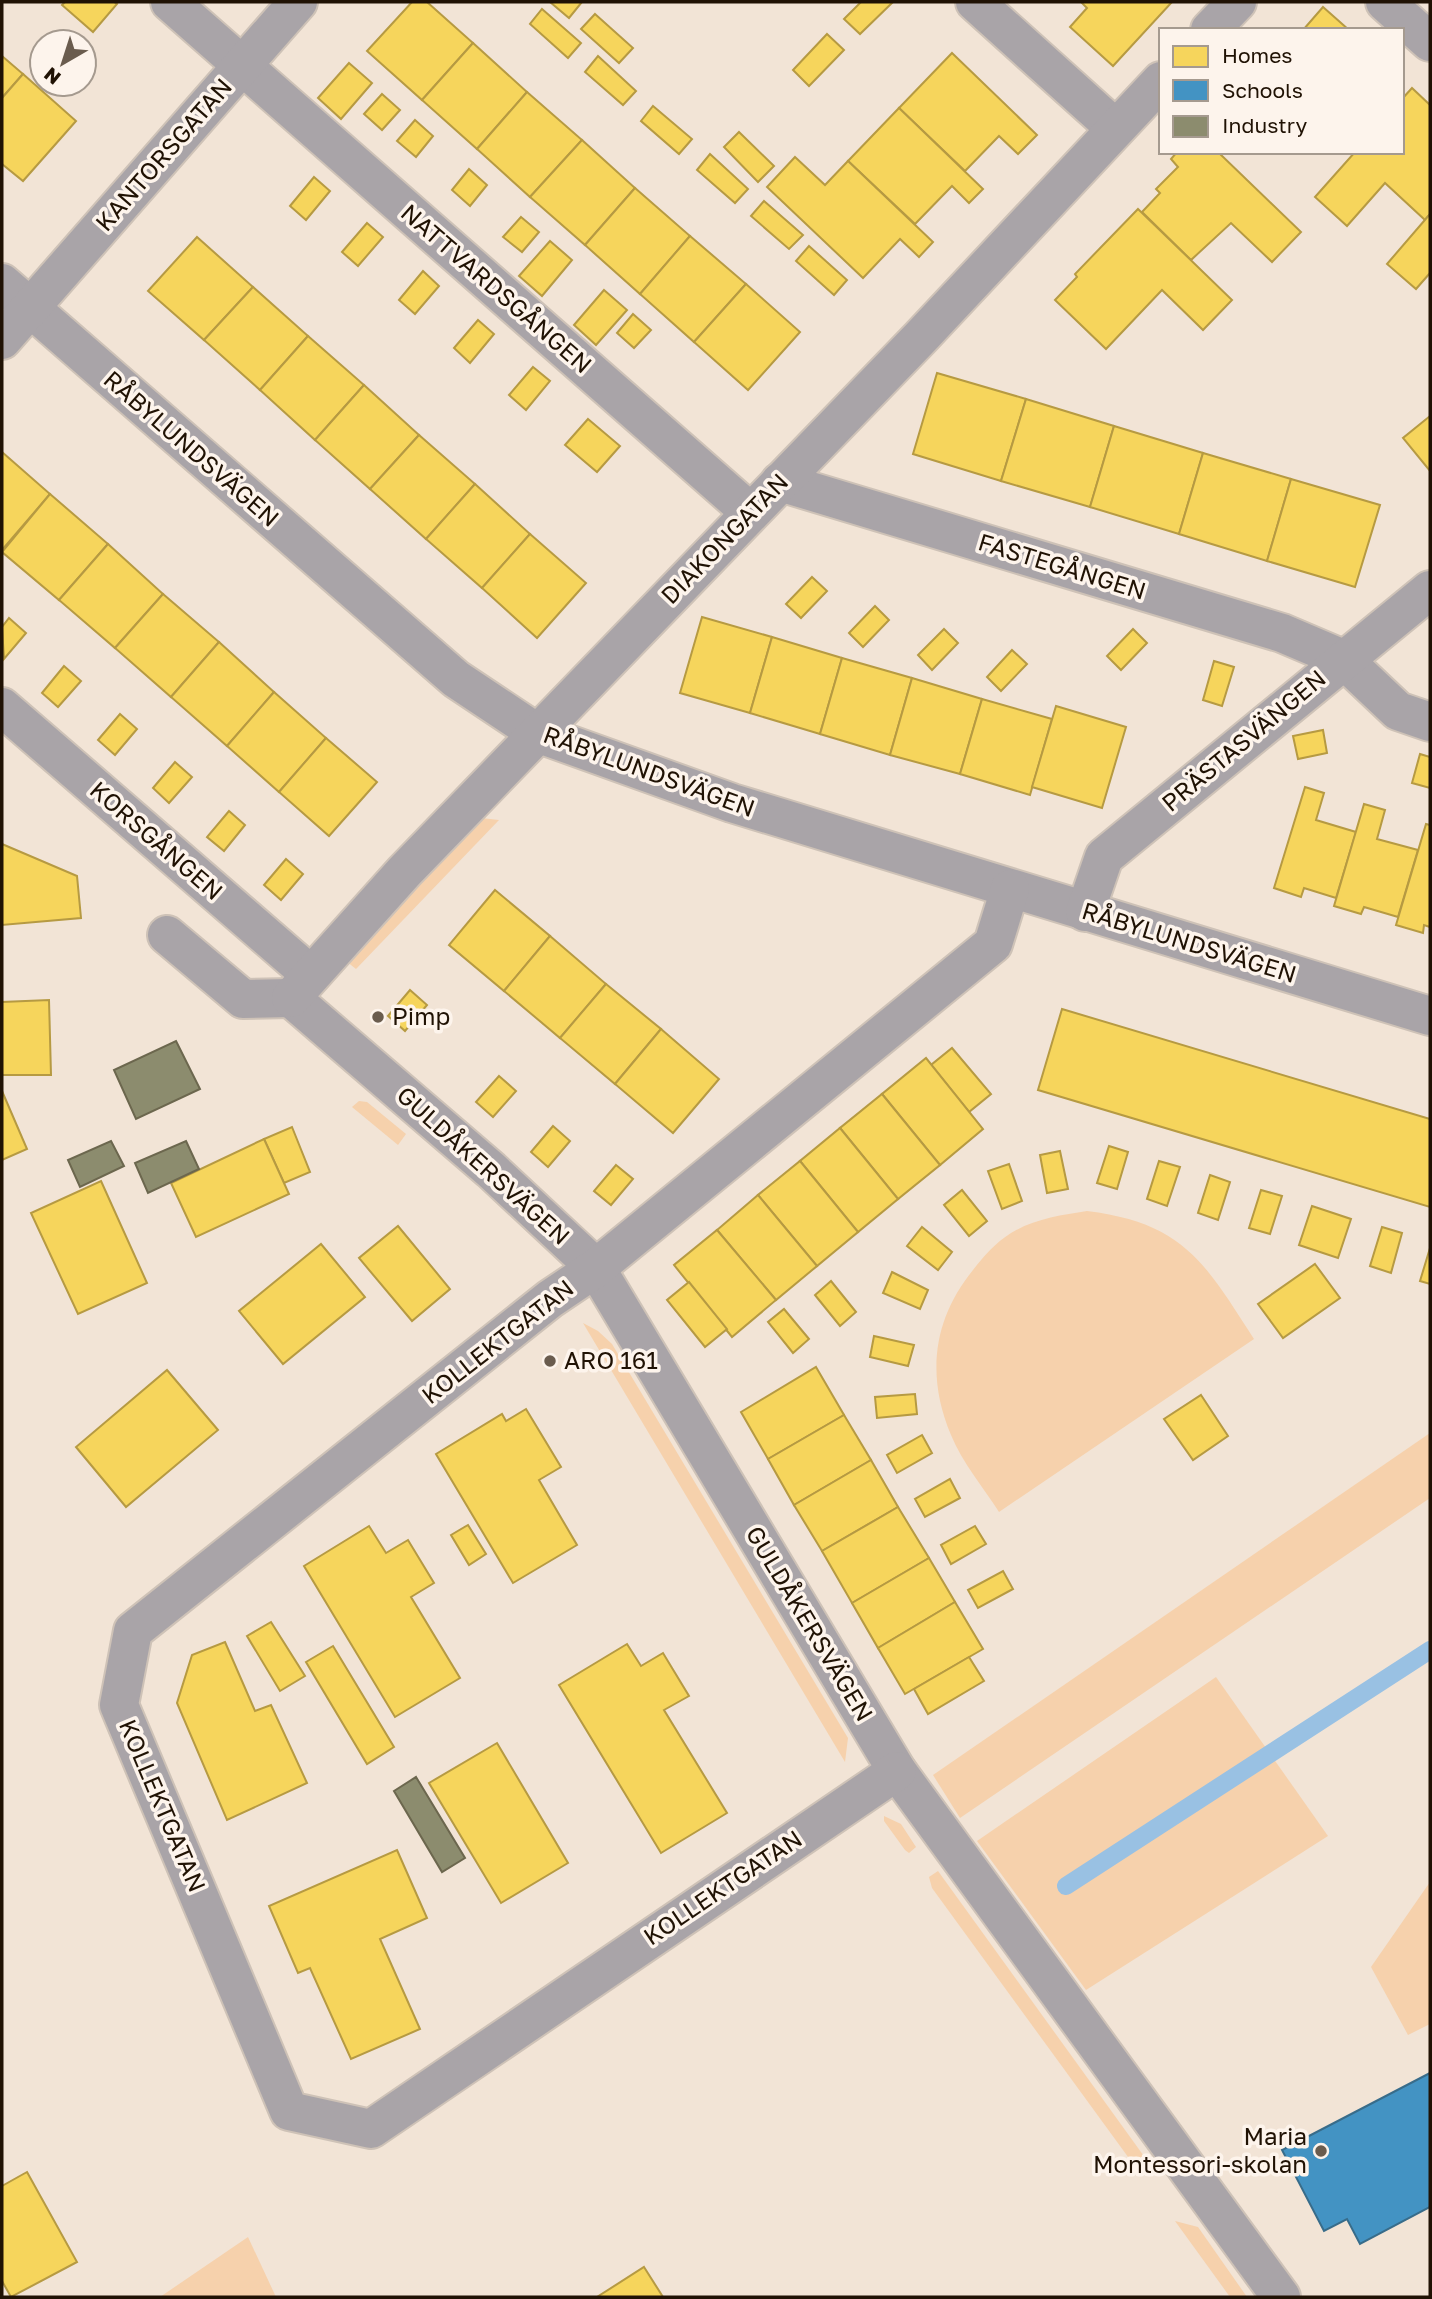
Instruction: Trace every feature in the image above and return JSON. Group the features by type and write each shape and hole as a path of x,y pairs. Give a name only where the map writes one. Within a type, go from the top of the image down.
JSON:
{"street":[{"name":"NATTVARDSGÅNGEN","path":"170,2 750,512"},
{"name":"KANTORSGATAN","path":"30,308 298,2"},
{"path":"975,2 1115,128"},
{"path":"1212,28 1237,2"},
{"path":"1385,2 1430,42"},
{"name":"DIAKONGATAN","path":"301,986 537,733 944,313 1159,83"},
{"name":"RÅBYLUNDSVÄGEN","path":"2,283 456,679 537,733 732,803 1430,1016"},
{"path":"2,340 30,308"},
{"name":"FASTEGÅNGEN","path":"780,481 1282,633 1343,659"},
{"name":"PRÄSTASVÄNGEN","path":"1085,912 1104,856 1430,590"},
{"path":"1343,659 1398,711 1430,722"},
{"name":"KORSGÅNGEN","path":"2,707 301,986"},
{"name":"KOLLEKTGATAN","path":"897,1771 371,2129 289,2111 119,1705 133,1631 550,1299 596,1268 993,944 1010,889"},
{"path":"167,935 243,999 301,986"},
{"name":"GULDÅKERSVÄGEN","path":"301,986 596,1268 897,1771 1281,2297"}],"shaded area":[{"path":"481,818 499,820 356,969 346,961"},
{"path":"359,1101 367,1102 406,1134 398,1145 352,1107"},
{"path":"1087,1211 1147,1225 1189,1251 1221,1289 1254,1339 999,1512 961,1455 943,1413 936,1370 942,1328 960,1289 981,1260 1000,1241 1020,1228 1038,1221"},
{"path":"583,1323 598,1331 612,1344 848,1738 845,1762"},
{"path":"1430,1433 1430,1498 960,1818 933,1775"},
{"path":"1216,1677 1328,1836 1086,1990 977,1841"},
{"path":"884,1816 901,1824 916,1847 909,1853 884,1821"},
{"path":"938,1871 1146,2159 1142,2164 1131,2161 932,1888 929,1877"},
{"path":"1430,1882 1430,2024 1408,2035 1371,1967"},
{"path":"1175,2221 1198,2227 1247,2297 1230,2297"},
{"path":"248,2237 276,2297 160,2297"}],"building: Homes":[{"path":"65,2 117,4 96,28 88,28 62,5"},
{"path":"412,2 427,2 473,43 422,100 367,51"},
{"path":"550,2 582,2 569,18"},
{"path":"861,2 893,2 860,34 844,19"},
{"path":"1081,2 1172,2 1113,66 1070,27 1087,8"},
{"path":"1323,7 1347,28 1305,28"},
{"path":"542,9 581,43 568,58 530,24"},
{"path":"595,14 633,48 619,63 581,29"},
{"path":"827,34 844,50 809,86 793,70"},
{"path":"473,43 527,92 477,149 422,100"},
{"path":"952,53 1037,135 1018,154 999,136 965,171 899,108"},
{"path":"2,56 23,74 2,98"},
{"path":"598,56 636,91 623,105 585,72"},
{"path":"349,63 372,83 341,119 318,98"},
{"path":"23,74 28,78 28,98 50,98 76,121 23,181 2,164 2,98"},
{"path":"1412,88 1430,105 1430,214 1425,220 1385,183 1347,226 1315,197 1353,154 1404,154 1404,97"},
{"path":"527,92 582,140 530,197 477,149"},
{"path":"382,94 400,110 382,130 364,114"},
{"path":"653,106 692,139 679,154 641,121"},
{"path":"899,108 983,189 969,203 952,186 915,224 848,161"},
{"path":"415,120 433,136 416,157 397,141"},
{"path":"739,132 774,166 758,182 724,147"},
{"path":"582,140 635,188 585,245 530,197"},
{"path":"710,154 748,189 735,203 697,170"},
{"path":"1175,154 1220,154 1301,232 1272,262 1231,223 1191,260 1142,212 1160,193 1156,189 1178,167 1171,159"},
{"path":"795,157 825,185 848,161 933,242 919,257 900,239 863,278 767,187"},
{"path":"469,169 487,185 470,206 452,190"},
{"path":"314,177 330,191 306,220 290,206"},
{"path":"635,188 690,236 640,294 585,245"},
{"path":"764,201 803,235 789,249 751,216"},
{"path":"1138,209 1232,300 1203,330 1162,290 1106,349 1055,300 1077,277 1075,274"},
{"path":"1430,214 1430,273 1416,289 1387,264"},
{"path":"521,217 539,232 522,252 503,237"},
{"path":"367,223 383,237 358,266 342,252"},
{"path":"690,236 746,284 694,342 640,294"},
{"path":"197,237 253,287 204,340 148,291"},
{"path":"550,241 572,260 542,296 519,276"},
{"path":"809,246 847,280 834,295 796,261"},
{"path":"423,271 439,286 415,314 399,300"},
{"path":"746,284 800,332 748,390 694,342"},
{"path":"253,287 308,336 260,390 204,340"},
{"path":"604,290 627,310 596,345 574,325"},
{"path":"633,314 651,330 634,348 617,333"},
{"path":"478,320 494,334 470,363 454,348"},
{"path":"308,336 364,385 315,440 260,390"},
{"path":"533,367 550,381 526,410 509,395"},
{"path":"937,373 1026,399 1001,481 913,454"},
{"path":"364,385 419,435 370,489 315,440"},
{"path":"1026,399 1114,426 1090,507 1001,481"},
{"path":"1430,416 1430,471 1403,438"},
{"path":"588,419 620,446 597,472 565,445"},
{"path":"1114,426 1203,453 1179,534 1090,507"},
{"path":"419,435 475,484 426,539 370,489"},
{"path":"2,452 50,494 2,550"},
{"path":"1203,453 1291,479 1267,561 1179,534"},
{"path":"1291,479 1380,505 1355,587 1267,561"},
{"path":"475,484 530,534 482,588 426,539"},
{"path":"50,494 108,544 59,600 2,552"},
{"path":"530,534 586,583 537,638 482,588"},
{"path":"108,544 163,594 115,648 59,600"},
{"path":"812,577 827,591 801,618 786,604"},
{"path":"163,594 219,642 171,697 115,648"},
{"path":"875,606 889,620 863,647 849,633"},
{"path":"702,617 772,637 750,713 680,693"},
{"path":"9,618 26,633 4,659 2,627"},
{"path":"944,629 958,643 932,670 918,655"},
{"path":"1133,629 1147,643 1121,670 1107,656"},
{"path":"772,637 842,658 820,734 750,713"},
{"path":"219,642 274,692 227,746 171,697"},
{"path":"1012,650 1027,664 1001,691 987,677"},
{"path":"842,658 912,678 890,755 820,734"},
{"path":"1214,661 1234,667 1222,706 1203,700"},
{"path":"64,666 81,681 58,707 42,693"},
{"path":"912,678 982,699 960,774 890,755"},
{"path":"274,692 326,738 279,792 227,746"},
{"path":"982,699 1052,719 1030,795 960,774"},
{"path":"1056,706 1126,727 1102,808 1032,787"},
{"path":"120,714 137,729 115,755 98,740"},
{"path":"1323,730 1327,753 1298,759 1293,736"},
{"path":"326,738 377,782 329,836 279,792"},
{"path":"1420,754 1430,757 1430,788 1412,783"},
{"path":"175,762 192,777 169,803 153,788"},
{"path":"1305,787 1324,793 1316,820 1356,832 1336,898 1304,888 1301,897 1274,888"},
{"path":"1364,804 1385,810 1377,839 1418,850 1398,917 1364,907 1361,914 1334,906"},
{"path":"229,811 245,825 224,851 207,837"},
{"path":"1426,824 1430,825 1430,927 1424,925 1423,933 1396,925"},
{"path":"2,844 77,876 81,918 2,925"},
{"path":"286,859 303,874 281,900 264,885"},
{"path":"495,890 550,936 504,991 449,945"},
{"path":"550,936 606,984 560,1038 504,991"},
{"path":"606,984 661,1029 615,1084 560,1038"},
{"path":"410,990 427,1005 405,1031 388,1016"},
{"path":"49,1000 51,1075 2,1075 2,1002"},
{"path":"1062,1009 1430,1119 1430,1207 1038,1090"},
{"path":"661,1029 719,1079 673,1133 615,1084"},
{"path":"952,1048 991,1094 969,1112 931,1065"},
{"path":"926,1058 983,1129 940,1165 882,1094"},
{"path":"499,1076 516,1091 493,1117 476,1102"},
{"path":"2,1091 27,1149 2,1160"},
{"path":"882,1094 940,1165 898,1199 840,1128"},
{"path":"553,1126 570,1141 548,1167 531,1152"},
{"path":"292,1127 310,1172 284,1183 264,1139"},
{"path":"840,1128 898,1199 858,1232 800,1161"},
{"path":"264,1139 289,1194 196,1237 171,1183"},
{"path":"1109,1146 1128,1152 1117,1189 1097,1183"},
{"path":"1060,1151 1068,1189 1047,1193 1040,1155"},
{"path":"800,1161 858,1232 817,1266 758,1195"},
{"path":"1159,1161 1180,1167 1167,1206 1147,1199"},
{"path":"1009,1164 1022,1201 1002,1209 988,1171"},
{"path":"616,1165 633,1179 611,1205 594,1191"},
{"path":"1210,1175 1230,1182 1218,1220 1198,1213"},
{"path":"101,1181 147,1283 78,1314 31,1213"},
{"path":"962,1190 987,1221 969,1236 944,1205"},
{"path":"1261,1190 1282,1196 1270,1234 1249,1228"},
{"path":"758,1195 817,1266 776,1300 717,1230"},
{"path":"1312,1206 1351,1219 1338,1258 1299,1245"},
{"path":"398,1226 450,1289 412,1321 359,1258"},
{"path":"922,1227 952,1252 938,1270 907,1246"},
{"path":"1382,1227 1402,1233 1391,1273 1370,1266"},
{"path":"717,1230 776,1300 732,1337 674,1265"},
{"path":"321,1244 365,1297 283,1364 239,1311"},
{"path":"1430,1248 1430,1284 1420,1281"},
{"path":"1315,1264 1340,1298 1283,1338 1258,1304"},
{"path":"892,1272 928,1290 920,1309 883,1293"},
{"path":"831,1281 856,1312 840,1326 815,1295"},
{"path":"689,1282 727,1329 705,1347 667,1300"},
{"path":"784,1309 809,1339 793,1353 768,1322"},
{"path":"874,1336 914,1345 908,1366 870,1357"},
{"path":"816,1367 844,1415 768,1459 741,1412"},
{"path":"167,1370 218,1430 126,1507 76,1447"},
{"path":"915,1394 917,1414 877,1418 875,1397"},
{"path":"1201,1395 1228,1436 1193,1460 1164,1419"},
{"path":"526,1409 561,1467 539,1480 577,1545 513,1583 436,1454 502,1414 506,1421"},
{"path":"844,1415 871,1460 794,1505 768,1459"},
{"path":"922,1435 932,1453 897,1473 887,1455"},
{"path":"871,1460 898,1507 822,1551 794,1505"},
{"path":"950,1479 960,1498 925,1517 915,1499"},
{"path":"898,1507 929,1558 852,1603 822,1551"},
{"path":"468,1525 486,1554 469,1565 451,1535"},
{"path":"369,1526 386,1553 408,1540 434,1583 411,1597 460,1678 395,1717 304,1566"},
{"path":"975,1526 986,1544 951,1564 941,1545"},
{"path":"929,1558 955,1602 878,1648 852,1603"},
{"path":"1003,1571 1013,1589 978,1608 968,1590"},
{"path":"955,1602 983,1649 905,1694 878,1648"},
{"path":"271,1622 305,1676 280,1691 247,1636"},
{"path":"225,1642 255,1711 271,1705 307,1783 227,1820 177,1703 192,1655"},
{"path":"627,1644 641,1666 663,1653 689,1696 664,1710 727,1813 661,1853 559,1685"},
{"path":"333,1646 394,1747 367,1764 306,1662"},
{"path":"969,1657 984,1681 928,1714 914,1689"},
{"path":"497,1743 568,1863 501,1903 429,1783"},
{"path":"397,1850 427,1918 380,1939 420,2029 351,2059 310,1968 298,1973 269,1906"},
{"path":"27,2172 77,2262 11,2297 2,2281 2,2186"},
{"path":"644,2267 663,2297 597,2297"}],"building: Schools":[{"path":"1430,2073 1430,2207 1360,2244 1347,2219 1324,2231 1282,2150"}],"building: Industry":[{"path":"176,1041 200,1089 136,1119 114,1070"},
{"path":"111,1141 124,1166 80,1187 68,1160"},
{"path":"186,1141 199,1169 148,1193 135,1163"},
{"path":"416,1777 465,1858 442,1872 394,1791"}],"waterway":[{"path":"1066,1886 1430,1650"}],"place":[{"name":"Pimp","path":"378,1017"},
{"name":"ARO 161","path":"550,1361"},
{"name":"Maria Montessori-skolan","path":"1321,2151"}]}
